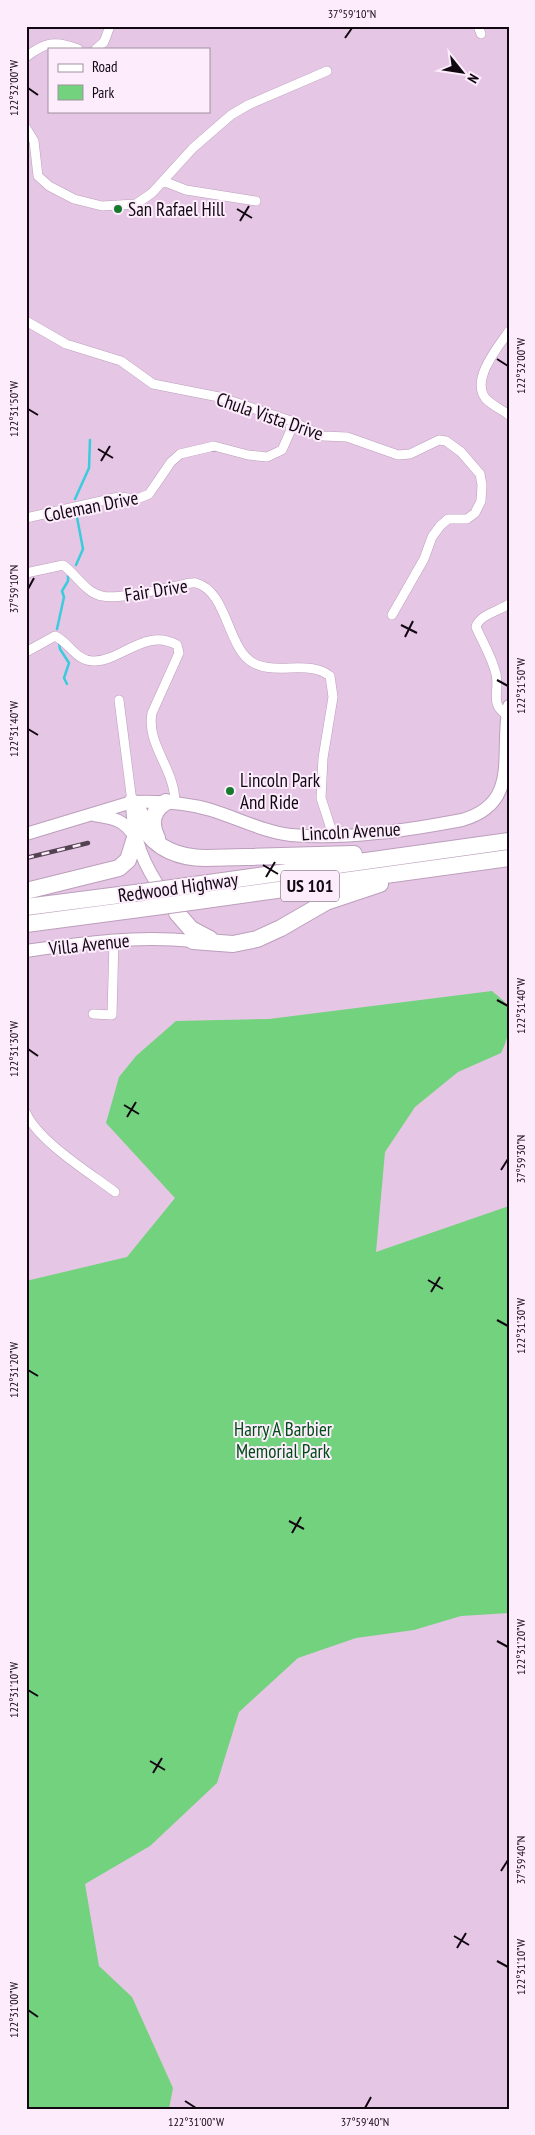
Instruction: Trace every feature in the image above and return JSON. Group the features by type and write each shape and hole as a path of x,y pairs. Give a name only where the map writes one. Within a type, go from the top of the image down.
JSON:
{"highway":[{"path":"132,802 138,808 146,831 162,846 182,856 199,858 329,854 408,855"},
{"path":"162,846 154,833 152,822 156,811 171,802"},
{"path":"26,891 119,868 128,860 135,838"},
{"name":"Redwood Highway","path":"26,907 509,841"},
{"name":"Redwood Highway","path":"26,924 509,858"},
{"path":"192,941 220,944 257,940 326,902 423,870"},
{"path":"176,913 191,929 220,944"}],"main road":[{"name":"Lincoln Avenue","path":"26,834 132,802 171,802 210,810 290,835 376,832 456,821 479,814 494,800 502,786 506,769 505,740 508,711"},
{"path":"132,802 135,838"},
{"path":"89,814 120,821 128,827 135,838 146,868 176,913"},
{"name":"Villa Avenue","path":"152,938 178,929 180,923 176,913"},
{"name":"Villa Avenue","path":"26,951 114,940 152,938 192,941"}],"street":[{"path":"97,48 104,42 110,26"},
{"path":"26,57 47,45 63,43 76,48"},
{"path":"26,128 34,141 38,176 49,186 74,199 102,206 136,204 152,194 193,148 231,115 248,104 327,71"},
{"path":"163,181 186,190 256,201"},
{"name":"Chula Vista Drive","path":"26,321 66,344 121,361 153,384 219,397 291,421 323,436 347,437 398,455 410,454 439,440 446,441 461,452 480,474 482,492 479,508 467,519 448,519 440,526 432,537 424,559 392,615"},
{"path":"509,331 483,372 482,392 487,399 509,415"},
{"name":"Coleman Drive","path":"26,518 120,497 137,499 149,494 171,462 180,454 214,446 248,455 267,457 282,450 290,432 291,421"},
{"name":"Fair Drive","path":"26,573 63,565 84,585 101,596 118,596 195,583 210,591 221,607 239,649 250,660 265,667 322,670 330,676 333,697 322,758 321,798 333,835"},
{"path":"508,711 499,710 497,706 498,688 493,661 476,627 482,618 509,604"},
{"path":"26,652 55,636 65,642 83,659 91,661 100,660 138,644 152,641 169,640 178,645 179,653 152,713 150,722 157,747 173,780 171,802"},
{"path":"119,700 132,802"},
{"path":"93,1014 112,1015 114,940"},
{"path":"26,1113 30,1121 60,1151 115,1192"}],"green space":[{"name":"Harry A Barbier Memorial Park","path":"492,991 506,1003 510,1017 509,1030 501,1053 458,1072 415,1107 385,1152 376,1252 509,1206 509,1613 461,1616 414,1630 356,1638 298,1658 239,1712 217,1783 150,1846 85,1884 99,1966 132,1997 173,2088 169,2109 26,2109 26,1281 127,1257 175,1198 106,1123 119,1077 136,1056 176,1021 269,1019"}],"waterway":[{"path":"75,499 89,468 90,440"},
{"path":"76,512 83,549 76,565"},
{"path":"57,629 64,597 62,591 68,581 68,576"},
{"path":"59,643 60,649 69,663 64,678 67,684"}],"railway":[{"path":"26,858 88,843"}],"place":[{"name":"San Rafael Hill","path":"118,209"},
{"name":"Lincoln Park And Ride","path":"230,791"}]}
